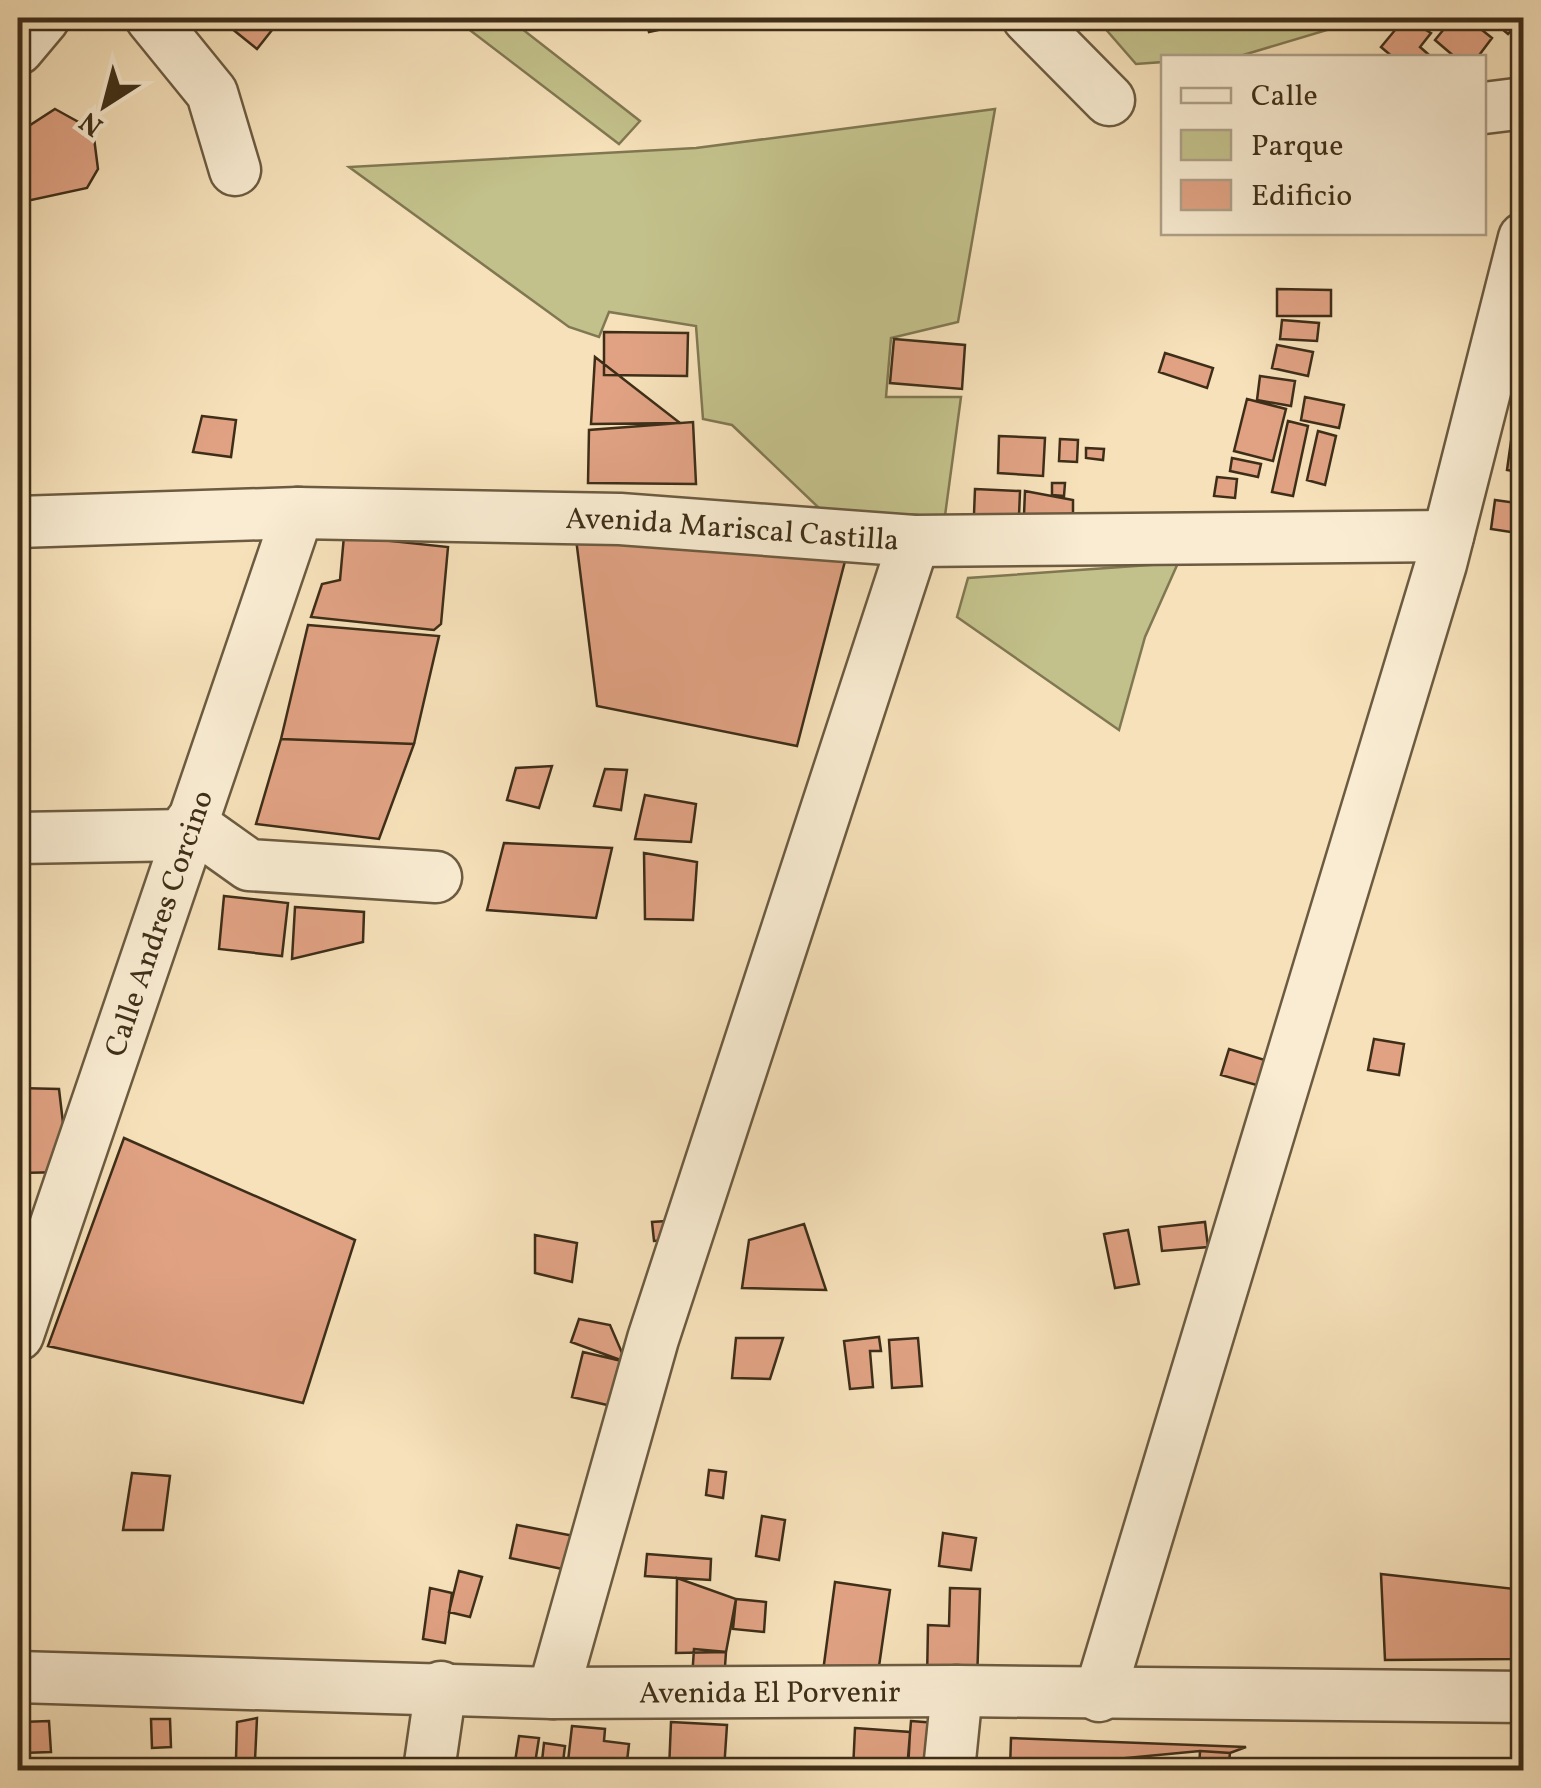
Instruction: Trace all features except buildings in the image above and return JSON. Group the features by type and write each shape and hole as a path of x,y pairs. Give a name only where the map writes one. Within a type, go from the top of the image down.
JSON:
{"street":[{"path":"18,49 44,18"},
{"path":"152,18 212,93 235,170"},
{"path":"1028,18 1109,100"},
{"path":"1486,108 1524,103"},
{"path":"1099,1696 1448,536 1524,238"},
{"name":"Avenida Mariscal Castilla","path":"18,522 298,513 620,519 914,542 1448,536"},
{"name":"Calle Andres Corcino","path":"18,1336 298,513"},
{"path":"553,1694 652,1339 914,542"},
{"path":"18,838 188,829 250,865 436,877"},
{"name":"Avenida El Porvenir","path":"18,1676 441,1687 553,1694 957,1690 1099,1696 1524,1697"},
{"path":"428,1770 441,1687"},
{"path":"950,1770 957,1690"}],"green space":[{"path":"454,18 508,18 640,121 619,144"},
{"path":"1096,18 1367,18 1243,55 1161,55 1161,62 1136,64"},
{"path":"995,109 958,322 891,338 886,397 961,397 944,523 820,509 732,425 703,419 696,326 609,312 599,337 569,327 349,167 696,148"},
{"path":"1178,563 1145,637 1119,730 957,617 968,578"}]}
